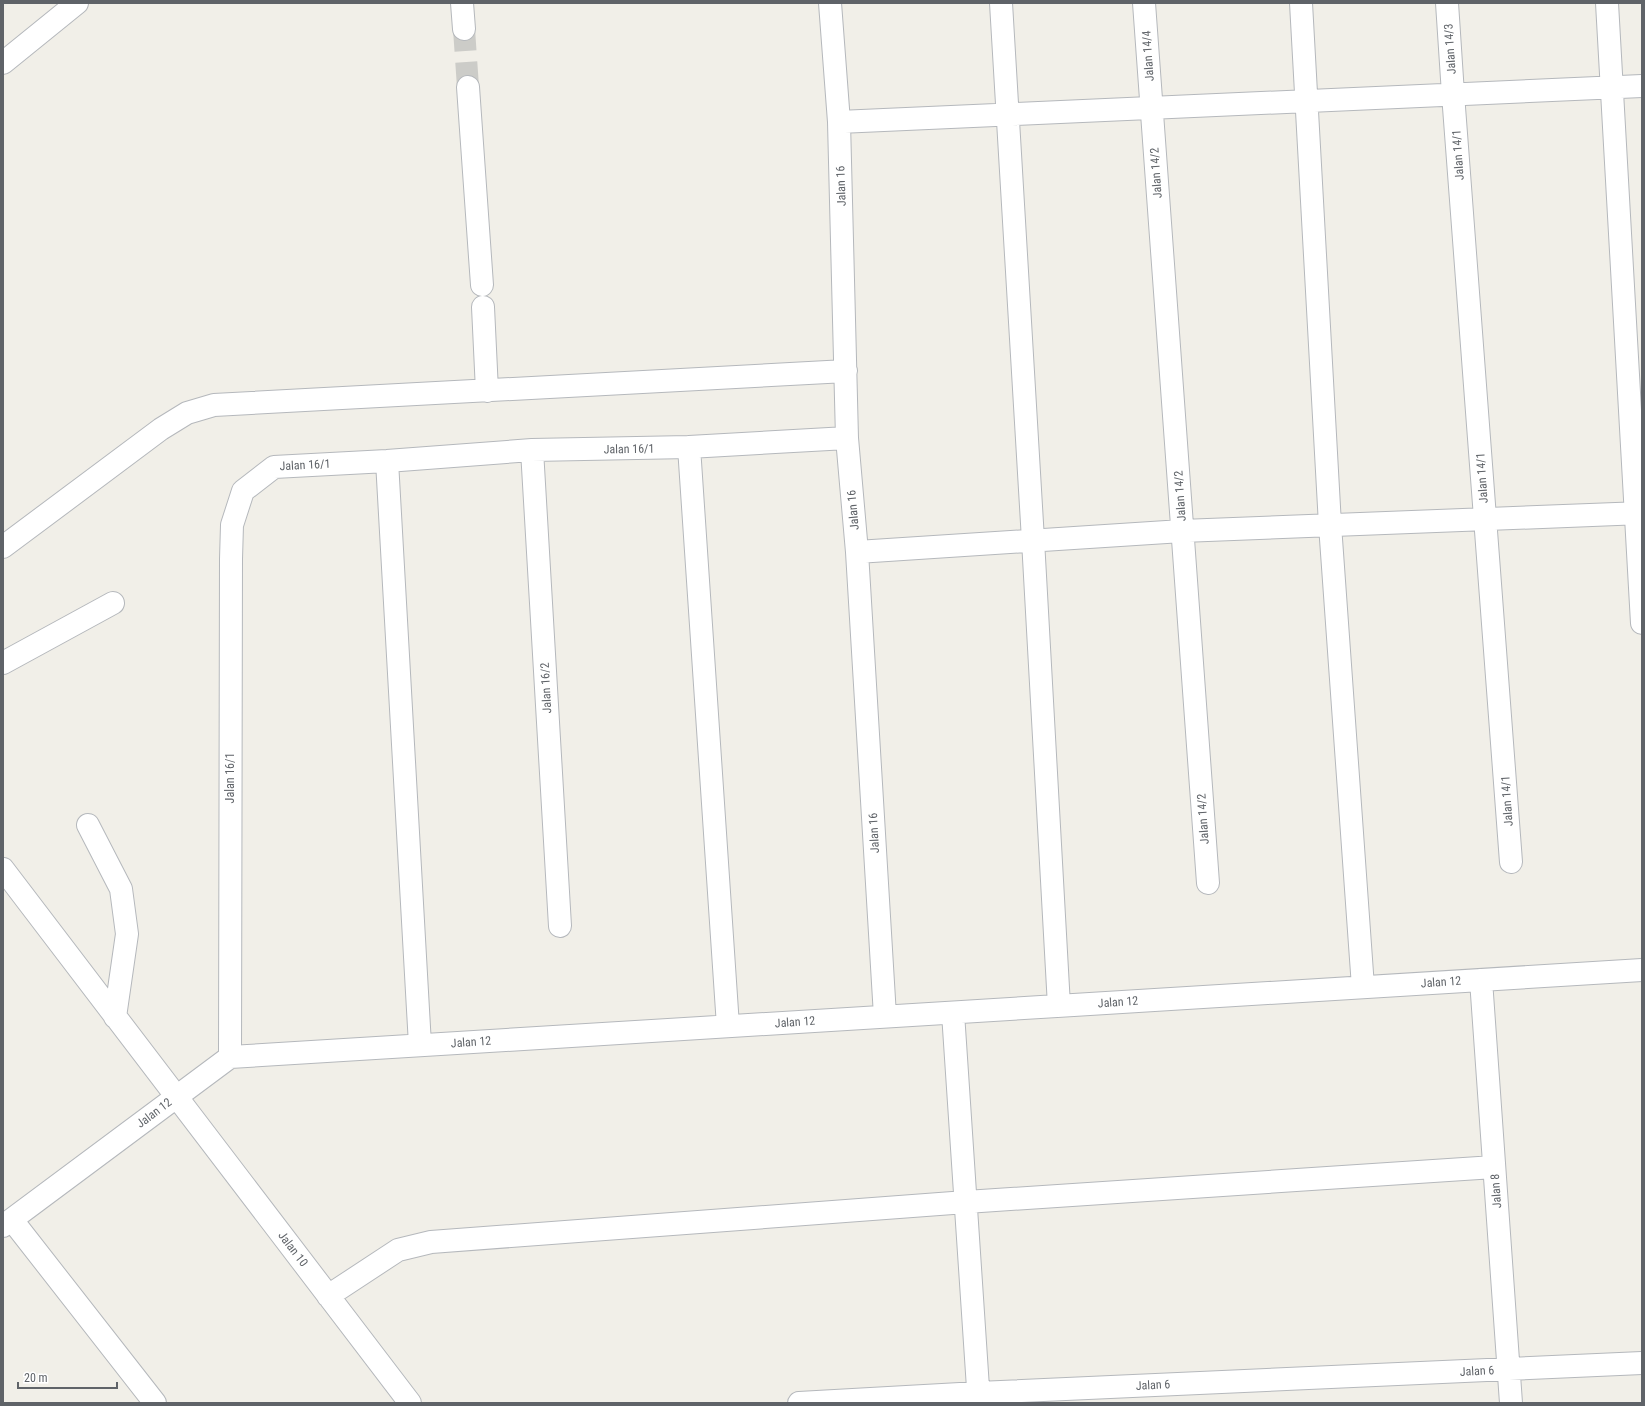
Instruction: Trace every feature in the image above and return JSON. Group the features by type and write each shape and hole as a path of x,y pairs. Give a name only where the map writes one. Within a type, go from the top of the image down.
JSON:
{"street":[{"path":"3,63 77,3"},
{"path":"462,3 464,29"},
{"name":"Jalan 16","path":"830,3 839,122 847,438 857,552 885,1016"},
{"path":"1001,3 1059,1006"},
{"name":"Jalan 14/4","path":"1144,3 1152,108"},
{"path":"1301,3 1330,525 1363,987"},
{"name":"Jalan 14/3","path":"1447,3 1453,94"},
{"path":"1607,3 1639,514 1642,624"},
{"path":"839,122 1642,86"},
{"path":"468,87 482,286"},
{"name":"Jalan 14/1","path":"1453,94 1511,862"},
{"name":"Jalan 14/2","path":"1152,108 1208,883"},
{"path":"483,307 487,391"},
{"path":"3,547 162,429 187,413 214,405 846,371"},
{"name":"Jalan 16/1","path":"230,1057 231,567 232,525 243,491 274,467 386,461 532,450 689,448 847,438"},
{"path":"689,448 728,1026"},
{"name":"Jalan 16/2","path":"532,450 560,926"},
{"path":"386,461 420,1045"},
{"path":"857,552 1182,531 1485,518 1639,514"},
{"path":"3,663 113,603"},
{"path":"88,825 121,889 127,934 115,1017"},
{"name":"Jalan 10","path":"3,869 410,1403"},
{"name":"Jalan 12","path":"8,1223 230,1057 1642,970"},
{"name":"Jalan 8","path":"1482,980 1510,1403"},
{"path":"953,1013 979,1398"},
{"path":"328,1296 398,1250 431,1242 966,1202 1494,1167"},
{"path":"8,1223 155,1403"},
{"name":"Jalan 6","path":"808,1403 979,1398 1642,1363"}],"tunnel":[{"path":"464,29 468,87"}]}
